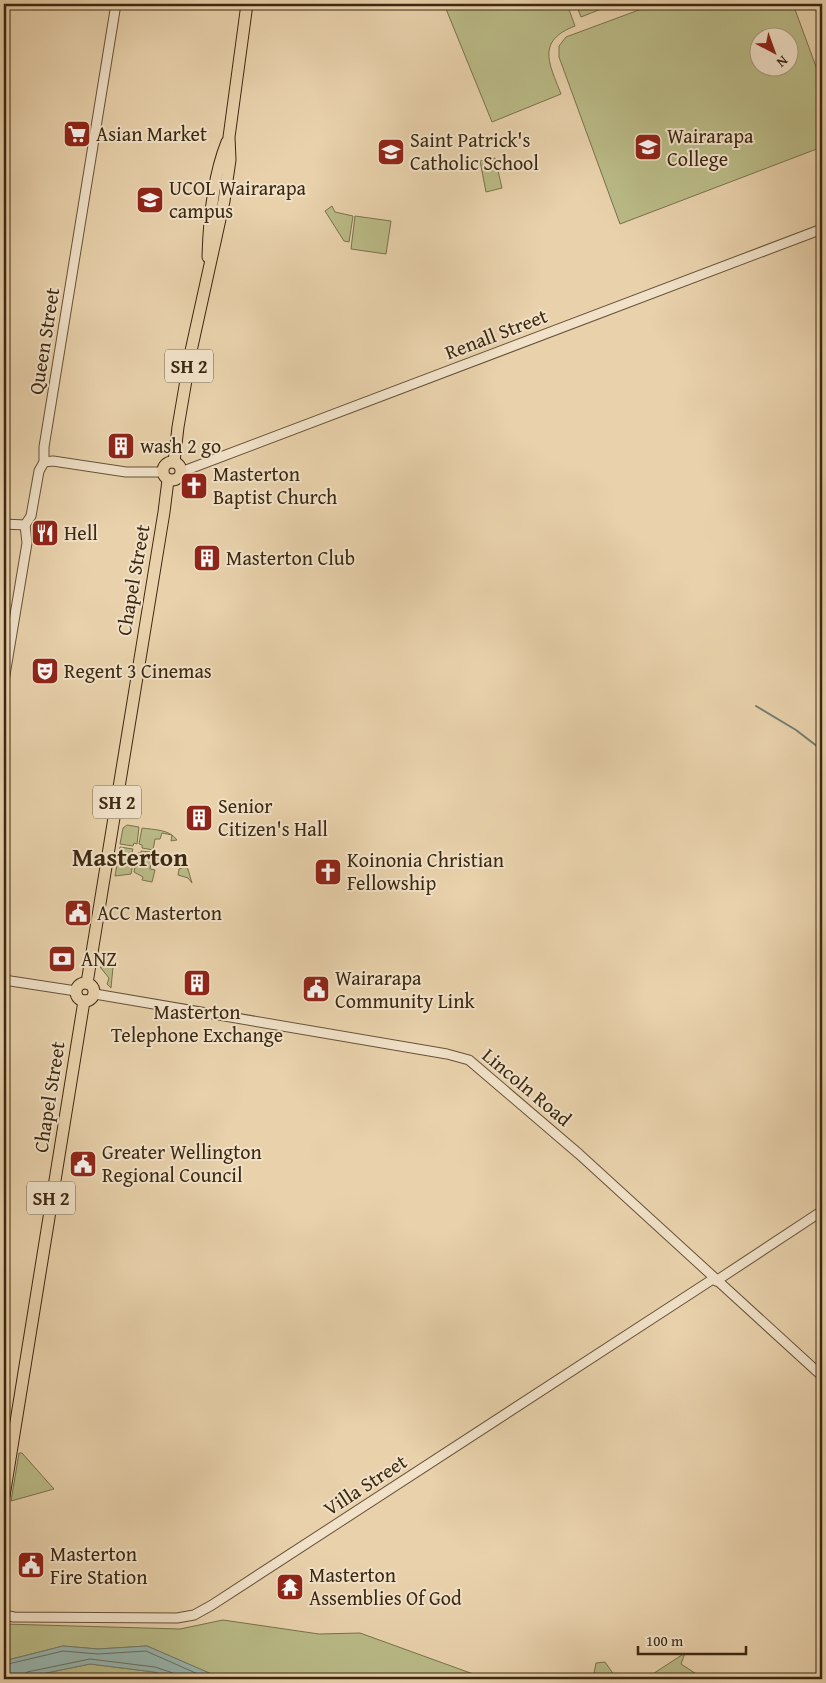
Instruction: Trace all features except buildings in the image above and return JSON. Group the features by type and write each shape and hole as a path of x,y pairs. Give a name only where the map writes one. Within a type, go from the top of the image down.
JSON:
{"highway":[{"name":"SH 2","path":"174,462 178,427 207,271 217,239 224,201 230,160 229,137 247,4"},
{"path":"174,462 179,465 181,472 178,479 165,476 165,464 174,462"},
{"name":"Chapel Street","path":"87,982 164,512 165,476"},
{"path":"87,982 92,985 95,994 90,1000 84,1001 79,998 76,991 79,984 87,982"},
{"name":"Chapel Street","path":"4,1496 84,1001"}],"street":[{"name":"Queen Street","path":"4,681 27,543 26,525 31,516 38,477 44,462 44,447 116,4"},
{"name":"Renall Street","path":"181,472 822,229"},
{"path":"44,462 53,461 165,476"},
{"path":"4,524 26,525"},
{"path":"4,980 76,991"},
{"name":"Lincoln Road","path":"95,994 447,1054 469,1060 579,1154 714,1280 822,1376"},
{"name":"Villa Street","path":"4,1615 14,1617 177,1618 194,1615 822,1211"}],"green space":[{"path":"444,4 567,4 575,26 563,32 555,39 550,46 549,54 550,63 561,94 492,122"},
{"path":"576,4 614,4 581,17"},
{"path":"655,4 793,4 822,83 822,147 620,224 559,57 559,46 566,37"},
{"path":"495,158 502,188 486,192 480,161"},
{"path":"332,206 335,212 353,216 349,242 344,241 325,211"},
{"path":"355,216 391,221 386,254 351,249"},
{"path":"127,825 139,827 137,844 134,843 133,846 120,844 123,828"},
{"path":"142,828 166,832 172,835 162,833 160,839 155,839 153,850 142,848 142,845 139,844"},
{"path":"172,835 174,836 177,840 171,841"},
{"path":"120,847 133,849 132,852 135,853 131,874 115,876"},
{"path":"141,851 159,853 158,859 152,858 150,869 155,870 152,882 142,880 143,877 134,872 138,853 141,853"},
{"path":"187,866 192,883 188,878 178,875 179,869"},
{"path":"100,967 113,967 111,988 107,984 109,978"},
{"path":"19,1453 22,1453 54,1489 11,1501"},
{"path":"223,1620 319,1634 360,1633 487,1679 223,1679 147,1646 98,1649 63,1646 4,1661 4,1624 180,1629"},
{"path":"685,1653 681,1664 704,1679 645,1679"},
{"path":"605,1662 617,1679 593,1679 596,1663"},
{"path":"90,1664 154,1672 178,1679 17,1679"}],"water":[{"path":"63,1646 98,1649 147,1646 223,1679 178,1679 154,1672 90,1664 17,1679 4,1679 4,1661"}],"waterway":[{"path":"4,229 7,232"},
{"path":"756,706 796,730 822,750"}],"place":[{"name":"Asian Market","path":"77,134"},
{"name":"Wairarapa College","path":"648,147"},
{"name":"Saint Patrick's Catholic School","path":"391,152"},
{"name":"UCOL Wairarapa campus","path":"150,200"},
{"name":"wash 2 go","path":"121,446"},
{"name":"Masterton Baptist Church","path":"194,486"},
{"name":"Hell","path":"45,533"},
{"name":"Masterton Club","path":"207,558"},
{"name":"Regent 3 Cinemas","path":"45,671"},
{"name":"Senior Citizen's Hall","path":"199,818"},
{"name":"Koinonia Christian Fellowship","path":"328,872"},
{"name":"ACC Masterton","path":"78,913"},
{"name":"ANZ","path":"62,959"},
{"name":"Masterton Telephone Exchange","path":"197,983"},
{"name":"Wairarapa Community Link","path":"316,989"},
{"name":"Greater Wellington Regional Council","path":"83,1164"},
{"name":"Masterton Fire Station","path":"31,1565"},
{"name":"Masterton Assemblies Of God","path":"290,1587"}],"district":[{"name":"Masterton","path":"130,857"}]}
